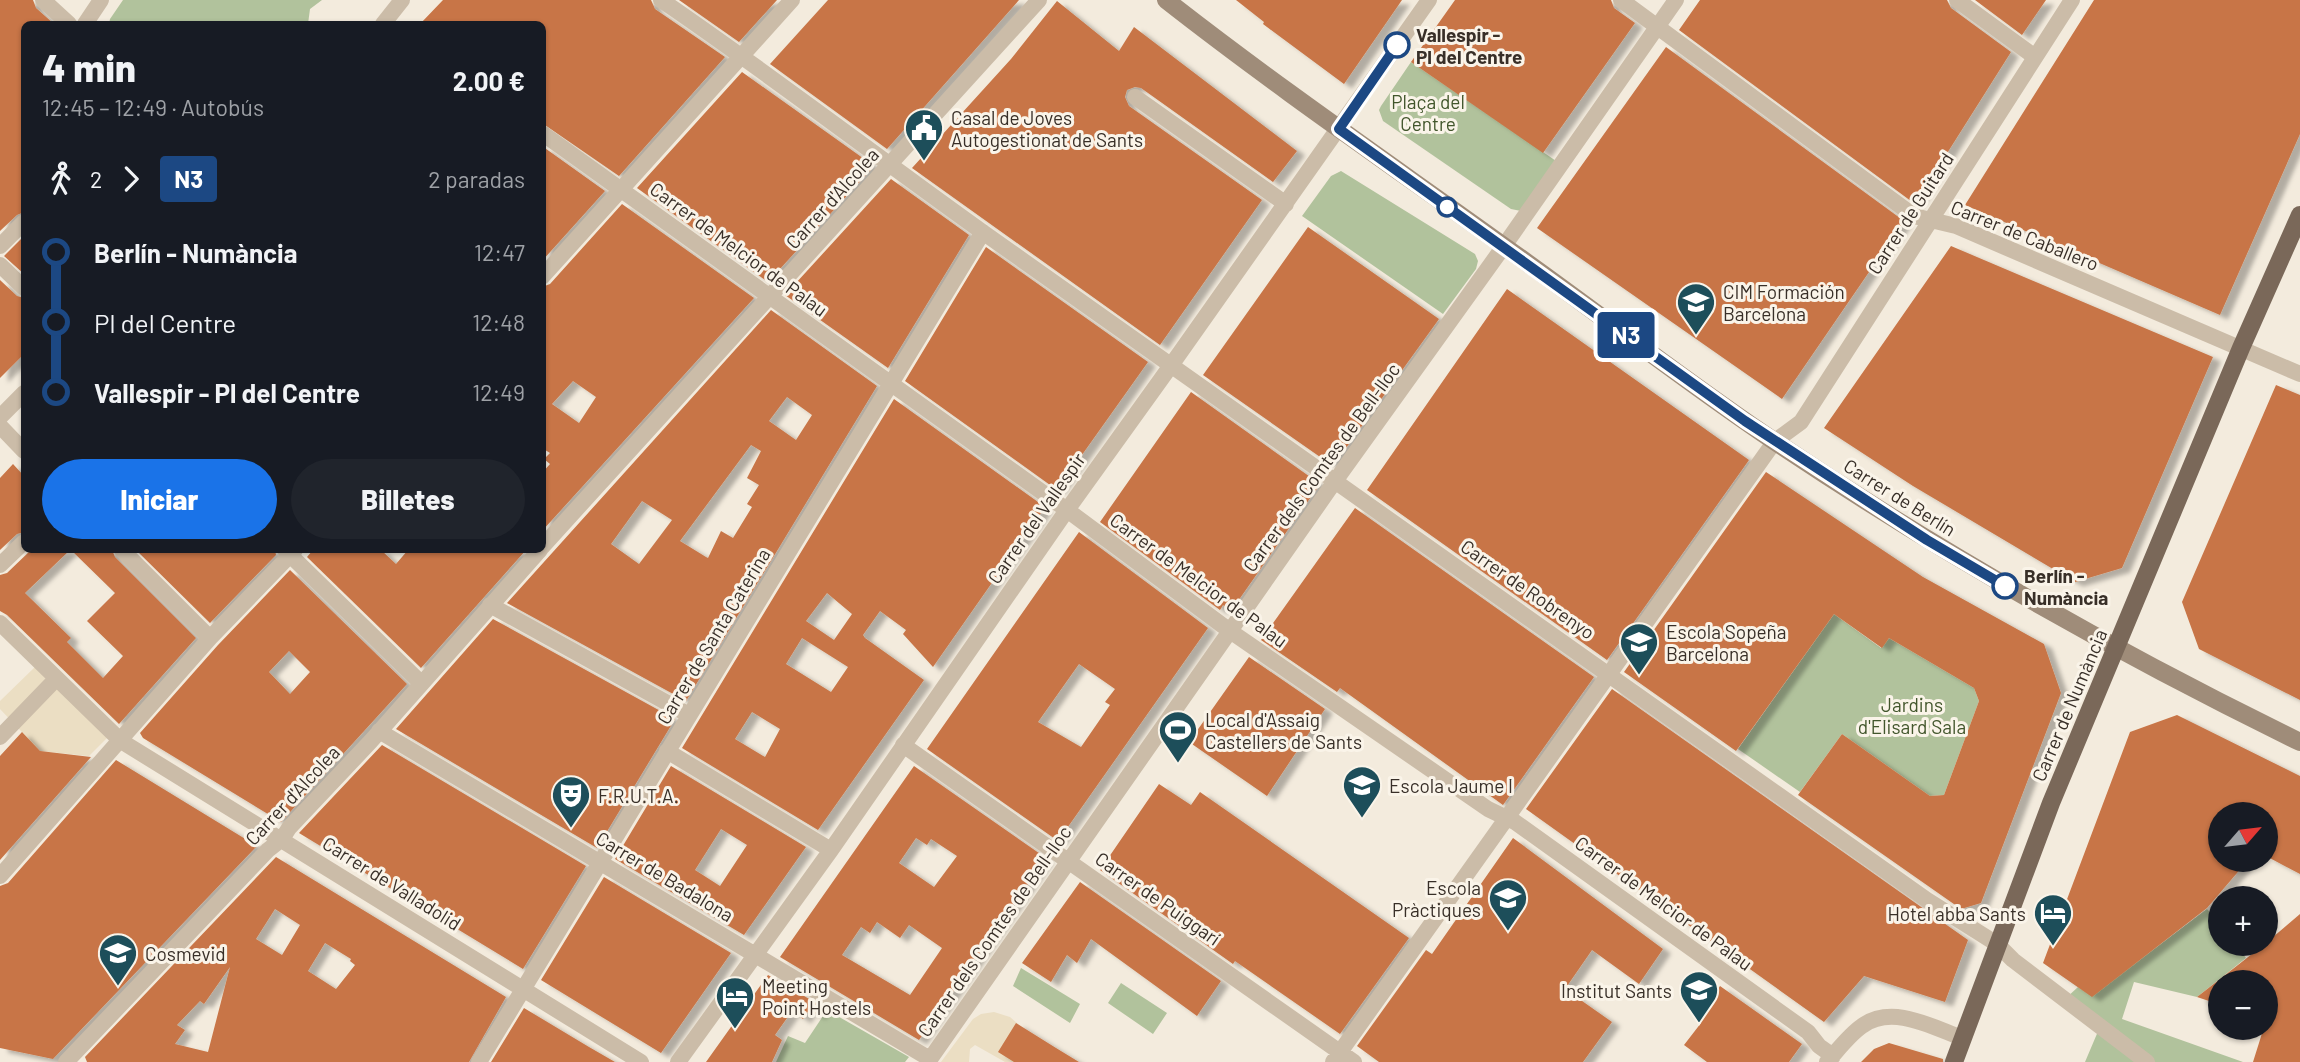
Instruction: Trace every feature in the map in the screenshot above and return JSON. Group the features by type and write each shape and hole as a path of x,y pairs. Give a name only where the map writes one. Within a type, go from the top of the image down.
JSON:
{"main road":[{"name":"Carrer de Berlín","path":"1166,0 1339,129 1775,442 1937,546 2116,648 2300,742"},
{"name":"Carrer de Numància","path":"1954,1062 2051,803 2241,348 2300,215"}],"street":[{"path":"43,0 66,21"},
{"path":"87,21 102,0"},
{"path":"389,21 402,0"},
{"name":"Carrer de Robrenyo","path":"661,0 741,55 983,232 1927,900 1997,944 2013,960 2147,1062"},
{"path":"546,273 792,0"},
{"name":"Carrer d'Alcolea","path":"546,543 1039,0"},
{"name":"Carrer del Vallespir","path":"678,1062 831,850 1067,510 1429,0"},
{"name":"Carrer de Caballero","path":"1620,0 1914,216 1955,226 2300,374"},
{"name":"Carrer dels Comtes de Bell-lloc","path":"929,1061 1676,0"},
{"path":"1957,0 2035,57"},
{"name":"Carrer de Guitard","path":"1507,818 1775,442 1801,422 2072,0"},
{"path":"1135,97 1286,204"},
{"name":"Carrer de Melcior de Palau","path":"546,136 1067,510 1230,631 1488,809 1507,818 1808,1032 1830,1059"},
{"path":"0,246 21,225"},
{"name":"Carrer de Santa Caterina","path":"479,1062 983,232"},
{"path":"0,265 21,285"},
{"path":"0,417 21,396"},
{"path":"0,426 21,448"},
{"path":"0,565 21,545"},
{"path":"125,553 211,638"},
{"path":"0,876 288,553"},
{"path":"292,553 421,682"},
{"name":"Carrer d'Alcolea","path":"66,1062 268,850 282,839 537,553"},
{"path":"490,605 689,715"},
{"name":"Carrer de Valladolid","path":"0,623 121,741 641,1062"},
{"path":"0,737 56,679"},
{"name":"Carrer de Badalona","path":"379,731 756,954 929,1061"},
{"name":"Carrer de Puiggarí","path":"903,745 1068,860 1336,1057 1354,1062"},
{"path":"667,751 831,850"},
{"path":"1336,1057 1507,818"},
{"path":"1830,1059 1860,1027 1876,1018 1905,1018 1962,1038"}],"green space":[{"path":"123,0 322,0 310,9 308,21 110,19"},
{"name":"Plaça del Centre","path":"1411,62 1559,163 1521,211 1511,209 1383,121 1379,110"},
{"name":"Plaça del Centre","path":"1341,171 1475,254 1478,261 1476,269 1443,314 1302,216 1331,176"},
{"name":"Jardins d'Elisard Sala","path":"1834,614 1881,648 1889,638 1974,688 1979,701 1944,795 1930,796 1842,734 1800,792 1738,749"},
{"path":"2207,909 2208,956 2246,958 2231,970 2208,970 2208,988 2197,997 2134,982 2122,1019 2243,1062 2085,1062 2099,1029 2065,999 2078,987 2092,996"},
{"path":"1021,968 1080,1004 1070,1023 1013,986"},
{"path":"1121,983 1167,1013 1153,1034 1108,1003"},
{"path":"827,1010 909,1057 905,1062 776,1062 788,1036 805,1043"}],"shaded area":[{"path":"36,666 109,736 89,756 40,751 0,709 0,701"},
{"path":"994,1012 1010,1017 1050,1052 1056,1048 1072,1062 1005,1062 975,1045 970,1049 969,1062 941,1062 973,1019 981,1014"}],"building":[{"path":"0,0 33,0 36,8 51,21 21,21 21,213 0,231"},
{"path":"443,0 651,0 655,9 725,57 619,176 546,126 546,21 423,21"},
{"path":"679,0 777,0 739,42"},
{"path":"828,0 1019,0 887,149 770,64"},
{"path":"1236,0 1402,0 1344,84 1263,24 1264,22"},
{"path":"1455,0 1611,0 1614,8 1635,23 1543,153 1411,62"},
{"path":"1700,0 1947,0 1951,8 2011,52 1915,204 1679,30"},
{"path":"1975,0 2046,0 2022,35"},
{"path":"2094,0 2300,0 2300,134 2220,315 1965,205"},
{"path":"1057,1 1119,51 1134,27 1297,151 1273,182 1141,88 1127,90 1125,97 1129,106 1262,200 1160,345 912,168 1011,59"},
{"path":"1666,47 1904,221 1782,399 1537,228"},
{"path":"742,72 874,166 768,282 637,188"},
{"path":"546,149 605,191 546,257"},
{"path":"891,179 969,235 888,368 785,295"},
{"path":"622,204 754,298 546,527 546,468 550,464 546,457 550,453 546,450 546,286","holes":["573,381 596,397 579,423 552,404"]},
{"path":"1308,227 1439,319 1333,466 1203,375"},
{"path":"21,239 21,271 4,256"},
{"path":"1951,246 2213,357 2122,568 2075,582 1913,486 1824,428"},
{"path":"986,247 1148,362 1057,490 905,381"},
{"path":"0,280 21,297 21,357 0,378"},
{"path":"1507,289 1749,460 1607,660 1367,490"},
{"path":"771,310 877,386 686,701 507,603","holes":["787,397 812,415 796,440 769,421","751,445 761,451 747,478 759,485 747,504 752,507 733,538 721,531 708,558 680,541","642,501 672,520 639,564 611,544"]},
{"path":"2276,385 2300,395 2300,700 2199,649 2182,602"},
{"path":"1191,392 1320,484 1231,611 1223,605 1220,610 1100,522"},
{"path":"894,399 1045,507 933,667 903,634 906,630 880,611 863,635 924,680 818,830 682,748","holes":["827,593 852,614 834,640 806,621","802,638 848,667 831,692 786,664","752,712 780,729 765,757 735,739"]},
{"path":"13,464 21,473 21,533 0,550 0,478"},
{"path":"1766,472 1923,577 2044,644 2061,693 1981,903 1961,909 1798,795 1842,734 1930,796 1944,795 1979,701 1974,688 1889,638 1882,648 1834,614 1736,751 1624,672"},
{"path":"1355,508 1594,677 1503,805 1340,688 1337,692 1261,640"},
{"path":"1079,532 1208,628 1058,841 927,749","holes":["1079,664 1115,689 1105,702 1110,705 1081,747 1038,722"]},
{"path":"28,553 67,553 25,593 71,638 67,642 103,678 123,656 87,621 115,593 74,553 113,553 196,638 119,724 0,611 0,575 7,573"},
{"path":"139,553 276,553 210,623"},
{"path":"310,553 384,553 396,564 405,553 523,553 421,668 307,557"},
{"path":"290,570 407,684 281,822 143,738 140,733 218,645","holes":["289,651 310,672 290,694 269,672"]},
{"path":"493,619 675,719 597,848 396,729"},
{"path":"1249,657 1325,709 1267,796 1189,742"},
{"path":"1612,689 1968,940 1945,1002 1864,976 1824,1022 1526,809"},
{"path":"2177,715 2300,776 2300,874 2278,862 2278,802 2208,802 2208,872 2238,872 2226,886 2208,886 2207,908 2092,997 2043,963 2130,732"},
{"path":"22,732 40,751 91,757 0,860 0,756"},
{"path":"382,745 586,866 523,969 299,833"},
{"path":"116,760 257,846 53,1059 0,1048 0,886 8,883"},
{"path":"671,766 806,847 744,935 615,859","holes":["721,829 747,845 720,886 695,870"]},
{"path":"914,766 1046,858 919,1040 780,957","holes":["916,838 927,845 931,839 957,856 934,887 899,863","877,922 900,938 909,925 942,948 910,995 842,955 861,927 870,933"]},
{"path":"1159,784 1191,805 1200,792 1409,938 1340,1034 1235,961 1233,964 1100,870"},
{"name":"Escola Pràctiques","path":"1513,838 1663,949 1639,984 1592,950 1565,989 1612,1022 1583,1062 1379,1062 1357,1046 1426,950 1432,954"},
{"path":"276,857 506,997 469,1062 87,1062 85,1057","holes":["275,909 300,925 282,955 256,939","325,943 351,959 355,965 336,989 308,971","230,967 208,1052 175,1044 185,1030 177,1025 200,1001 204,1004"]},
{"path":"604,877 731,953 661,1053 541,980"},
{"path":"1080,882 1221,981 1197,1016 1091,939 1077,963 1067,955 1051,982 1022,963"},
{"path":"2300,914 2300,1062 2253,1062 2260,1040 2278,1040 2278,970 2232,970 2249,956 2278,956 2278,933"},
{"path":"768,975 823,1007 818,1015 809,1010 803,1019 792,1011 775,1035 782,1040 772,1062 706,1062"},
{"path":"1720,986 1802,1044 1789,1062 1707,1062 1684,1045 1701,1023 1697,1020"},
{"path":"2208,988 2208,1001 2197,997"},
{"path":"524,1008 589,1047 615,1062 491,1062"},
{"path":"1016,1023 1079,1062 1014,1062 998,1052"},
{"path":"1889,1043 1943,1059 1943,1062 1861,1062 1874,1049"}],"bus line":[{"name":"N3","path":"1397,45 1339,129 1775,442 1927,540 2005,586"}],"place":[{"name":"Vallespir - Pl del Centre","path":"1397,45"},
{"name":"Casal de Joves Autogestionat de Sants","path":"924,162"},
{"name":"CIM Formación Barcelona","path":"1696,336"},
{"name":"Berlín - Numància","path":"2005,586"},
{"name":"Escola Sopeña Barcelona","path":"1639,676"},
{"name":"Local d'Assaig Castellers de Sants","path":"1178,764"},
{"name":"Escola Jaume I","path":"1362,819"},
{"name":"F.R.U.T.A.","path":"571,829"},
{"name":"Escola Pràctiques","path":"1508,932"},
{"name":"Hotel abba Sants","path":"2053,947"},
{"name":"Cosmevid","path":"118,987"},
{"name":"Institut Sants","path":"1699,1024"},
{"name":"Meeting Point Hostels","path":"735,1030"}]}
